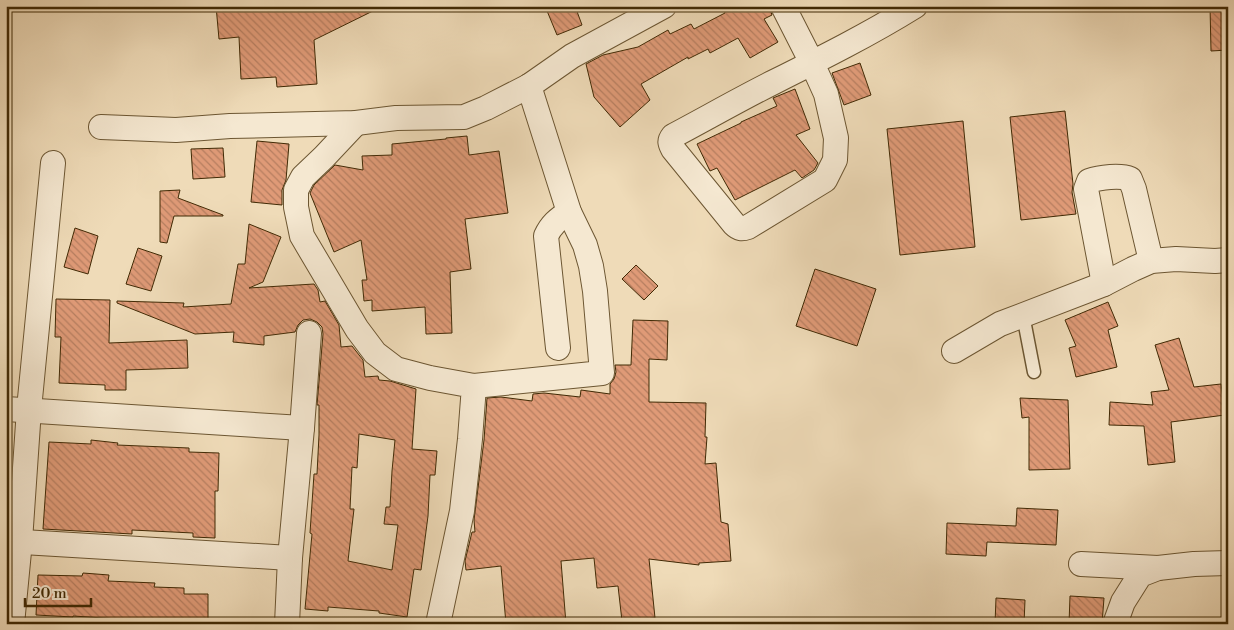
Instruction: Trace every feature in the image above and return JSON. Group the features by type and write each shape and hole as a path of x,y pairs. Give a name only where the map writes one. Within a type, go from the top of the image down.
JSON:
{"street":[{"path":"101,127 176,130 230,126 356,123 396,118 464,116 486,108 529,86 572,56 664,6"},
{"path":"782,6 812,63 826,94 836,138 835,160 825,180 742,229 738,228 673,149 670,139 741,99 812,63 890,22 915,6"},
{"path":"356,123 303,177 296,190 296,207 302,236 357,328 375,354 396,369 430,378 474,386 602,373 592,266 585,245 569,212 529,86"},
{"path":"12,624 18,409 53,163"},
{"path":"1104,284 1086,189 1090,181 1124,176 1130,179 1151,261"},
{"path":"558,348 546,236 556,220 569,212"},
{"path":"954,351 1000,324 1104,284 1151,261 1176,259 1228,260"},
{"path":"287,624 290,558 309,333"},
{"path":"438,624 462,511 474,386"},
{"path":"18,409 302,428"},
{"path":"13,541 290,558"},
{"path":"1081,564 1158,568 1228,563"},
{"path":"1115,624 1123,602 1140,575 1158,568"}],"lane":[{"path":"1023,315 1034,372"}],"building":[{"path":"216,6 383,6 314,40 317,84 277,87 276,77 241,79 239,37 219,39"},
{"path":"545,6 575,6 582,25 557,35"},
{"path":"722,6 769,6 772,15 764,19 778,42 750,58 738,38 710,53 708,49 688,59 688,57 641,84 650,100 620,127 594,97 586,64 603,55 638,47 668,30 670,34 691,24 694,29 725,13"},
{"path":"1210,6 1228,6 1228,50 1211,51"},
{"path":"860,63 871,95 844,105 832,73"},
{"path":"795,89 810,129 796,135 818,163 814,170 802,178 795,170 735,200 717,168 710,171 697,144 777,106 773,98"},
{"path":"1065,111 1073,184 1072,192 1076,214 1021,220 1010,117"},
{"path":"963,121 975,247 900,255 887,129"},
{"path":"467,136 469,155 499,151 508,213 465,219 471,269 450,272 452,333 426,334 425,307 372,311 372,300 364,301 362,280 367,280 361,240 334,252 310,193 314,185 335,165 363,170 362,156 392,155 392,144"},
{"path":"257,141 289,144 286,180 282,190 282,205 251,202"},
{"path":"223,148 225,177 193,179 191,149"},
{"path":"180,190 178,198 223,216 174,216 167,243 160,242 160,191"},
{"path":"249,224 281,237 263,282 249,288 314,284 318,290 320,302 325,301 339,325 341,347 352,346 363,360 365,377 378,376 379,380 390,381 416,389 412,449 437,451 435,475 430,475 428,516 421,570 414,569 407,617 379,613 379,611 328,607 328,611 305,609 312,534 310,533 314,474 317,474 319,405 317,405 322,327 310,319 303,320 295,332 264,336 264,345 233,342 234,332 195,334 117,303 117,301 184,303 183,307 231,304 238,264 245,264","holes":["359,434 395,440 390,507 386,507 384,524 398,525 392,570 348,561 354,509 350,509 352,467 357,468"]},
{"path":"75,228 98,236 88,274 64,267"},
{"path":"138,248 162,256 151,291 126,284"},
{"path":"636,265 658,286 644,300 622,279"},
{"path":"815,269 876,289 857,346 796,326"},
{"path":"56,299 110,300 109,343 187,340 188,368 126,370 126,390 105,390 105,385 59,383 61,337 55,337"},
{"path":"1108,302 1118,326 1108,330 1117,367 1076,377 1069,348 1076,346 1065,320"},
{"path":"633,320 668,321 667,360 649,359 649,402 706,403 705,437 707,437 705,464 716,463 721,522 728,524 731,561 699,563 699,565 649,559 655,618 622,621 618,586 597,588 594,558 561,561 566,624 506,624 501,566 466,570 465,561 472,532 475,532 474,520 487,398 501,397 532,401 533,394 544,393 580,397 581,390 610,394 610,384 616,372 615,365 631,365"},
{"path":"1179,338 1194,387 1221,384 1225,415 1171,422 1175,462 1148,465 1144,426 1109,425 1110,402 1153,405 1151,392 1169,390 1155,345"},
{"path":"1020,398 1068,400 1070,469 1029,470 1029,417 1022,418"},
{"path":"91,440 118,443 117,445 189,448 189,452 219,453 218,491 215,491 215,538 193,537 193,533 132,530 132,534 43,529 49,442 91,444"},
{"path":"1017,508 1058,510 1056,545 987,542 986,556 946,554 947,523 1016,526"},
{"path":"83,573 109,575 108,581 155,583 154,587 184,588 184,594 208,594 208,620 165,622 36,615 38,575 82,576"},
{"path":"1070,596 1104,598 1102,624 1069,624"},
{"path":"996,598 1025,600 1024,624 995,624"}]}
